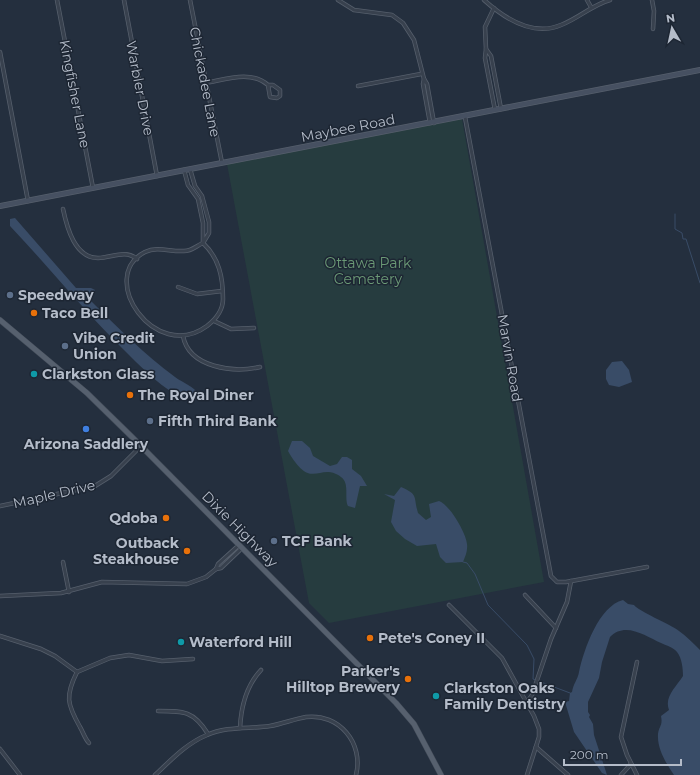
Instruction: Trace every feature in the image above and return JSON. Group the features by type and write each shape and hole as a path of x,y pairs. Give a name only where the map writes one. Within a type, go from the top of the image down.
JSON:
{"main road":[{"name":"Maybee Road","path":"0,206 700,70"},
{"name":"Dixie Highway","path":"0,320 87,393 405,712 441,775"}],"street":[{"name":"Kingfisher Lane","path":"57,0 93,188"},
{"name":"Warbler Drive","path":"124,0 157,176"},
{"name":"Chickadee Lane","path":"190,0 222,163"},
{"path":"338,0 354,10 392,15 403,23 414,40 422,74 427,84 432,123"},
{"path":"484,0 514,22 532,28 542,29 562,25 591,7 610,0"},
{"path":"587,0 591,7"},
{"path":"652,0 654,11 653,29"},
{"path":"494,8 485,27 485,58 495,110"},
{"path":"486,49 491,56 501,109"},
{"path":"0,52 28,201"},
{"path":"358,86 422,74"},
{"path":"206,83 248,76 262,80 268,85 280,90 280,96 277,98 270,97 268,85"},
{"path":"489,77 494,76"},
{"path":"424,79 423,84 432,123"},
{"path":"426,99 430,98"},
{"name":"Marvin Road","path":"464,117 550,572 551,576 557,582 571,581"},
{"path":"184,170 190,190 198,199 203,222 203,244 217,261 221,277 222,308 214,321 196,333 183,336 159,332 147,324 130,298 126,285 128,271 137,259 150,250 161,249 184,251 191,250 203,244 209,233 209,222 202,196 195,186 190,169"},
{"path":"190,190 195,186"},
{"path":"63,209 65,222 76,244 83,253 99,258 127,254 137,259"},
{"path":"203,222 209,222"},
{"path":"178,287 197,294 222,291"},
{"path":"214,321 231,329 254,328"},
{"path":"183,336 187,348 191,353 206,362 238,369 260,367"},
{"name":"Maple Drive","path":"0,506 95,486 111,476 141,446"},
{"path":"0,596 69,592 93,583 102,582 187,584 206,577 216,569 218,564 240,546"},
{"path":"63,562 69,592"},
{"path":"527,702 532,695 567,602 571,581 647,567"},
{"path":"525,595 556,628"},
{"path":"449,605 502,658 527,702 539,729 536,747 527,775"},
{"path":"0,636 40,649 55,656 77,672"},
{"path":"89,743 68,703 68,692 77,672 110,658 129,655 162,661 193,659"},
{"path":"637,662 621,737 631,764 637,775"},
{"path":"240,728 242,707 246,694 255,676 261,670"},
{"path":"158,711 190,714 197,718 208,734"},
{"path":"155,775 184,748 208,734 240,728 271,726 306,717 328,720 338,724 351,738 357,757 356,775"},
{"path":"536,747 568,775"},
{"path":"0,749 20,775"},
{"path":"621,775 631,764"}],"green space":[{"name":"Ottawa Park Cemetery","path":"462,119 544,582 329,623 309,603 227,164"}],"water":[{"path":"15,218 76,288 91,288 95,290 89,298 91,301 142,350 175,377 194,389 199,395 196,398 193,398 175,394 135,361 95,320 10,226 10,219"},
{"path":"622,361 629,370 632,382 619,387 609,385 606,379 606,370 612,362"},
{"path":"292,441 302,441 310,448 313,456 330,466 337,464 342,457 347,457 352,460 352,469 361,476 367,486 360,486 355,508 348,506 346,487 344,480 341,477 327,472 315,474 303,471 296,464 288,451"},
{"path":"401,487 413,494 418,513 426,520 431,517 429,504 439,501 448,508 457,520 466,539 467,549 463,562 446,563 440,557 436,544 417,546 405,539 396,531 391,522 395,500 384,494 394,496"},
{"path":"623,600 675,628 700,650 700,775 674,775 665,761 658,740 661,716 669,710 669,696 683,676 680,657 672,648 636,631 622,630 616,632 610,637 602,662 599,678 588,702 589,717 593,724 594,735 607,775 602,773 574,732 565,702 569,701 570,693 572,692 589,641 600,619 614,604"}],"waterway":[{"path":"675,214 675,229 682,233 683,239 686,239 700,283"},
{"path":"463,562 467,563 475,574 488,605 527,645 534,659 533,679 570,693"}],"place":[{"name":"Speedway","path":"10,295"},
{"name":"Taco Bell","path":"34,313"},
{"name":"Vibe Credit Union","path":"65,346"},
{"name":"Clarkston Glass","path":"34,374"},
{"name":"The Royal Diner","path":"130,395"},
{"name":"Fifth Third Bank","path":"150,421"},
{"name":"Arizona Saddlery","path":"86,429"},
{"name":"Qdoba","path":"166,518"},
{"name":"TCF Bank","path":"274,541"},
{"name":"Outback Steakhouse","path":"187,551"},
{"name":"Pete's Coney II","path":"370,638"},
{"name":"Waterford Hill","path":"181,642"},
{"name":"Parker's Hilltop Brewery","path":"408,679"},
{"name":"Clarkston Oaks Family Dentistry","path":"436,696"}]}
